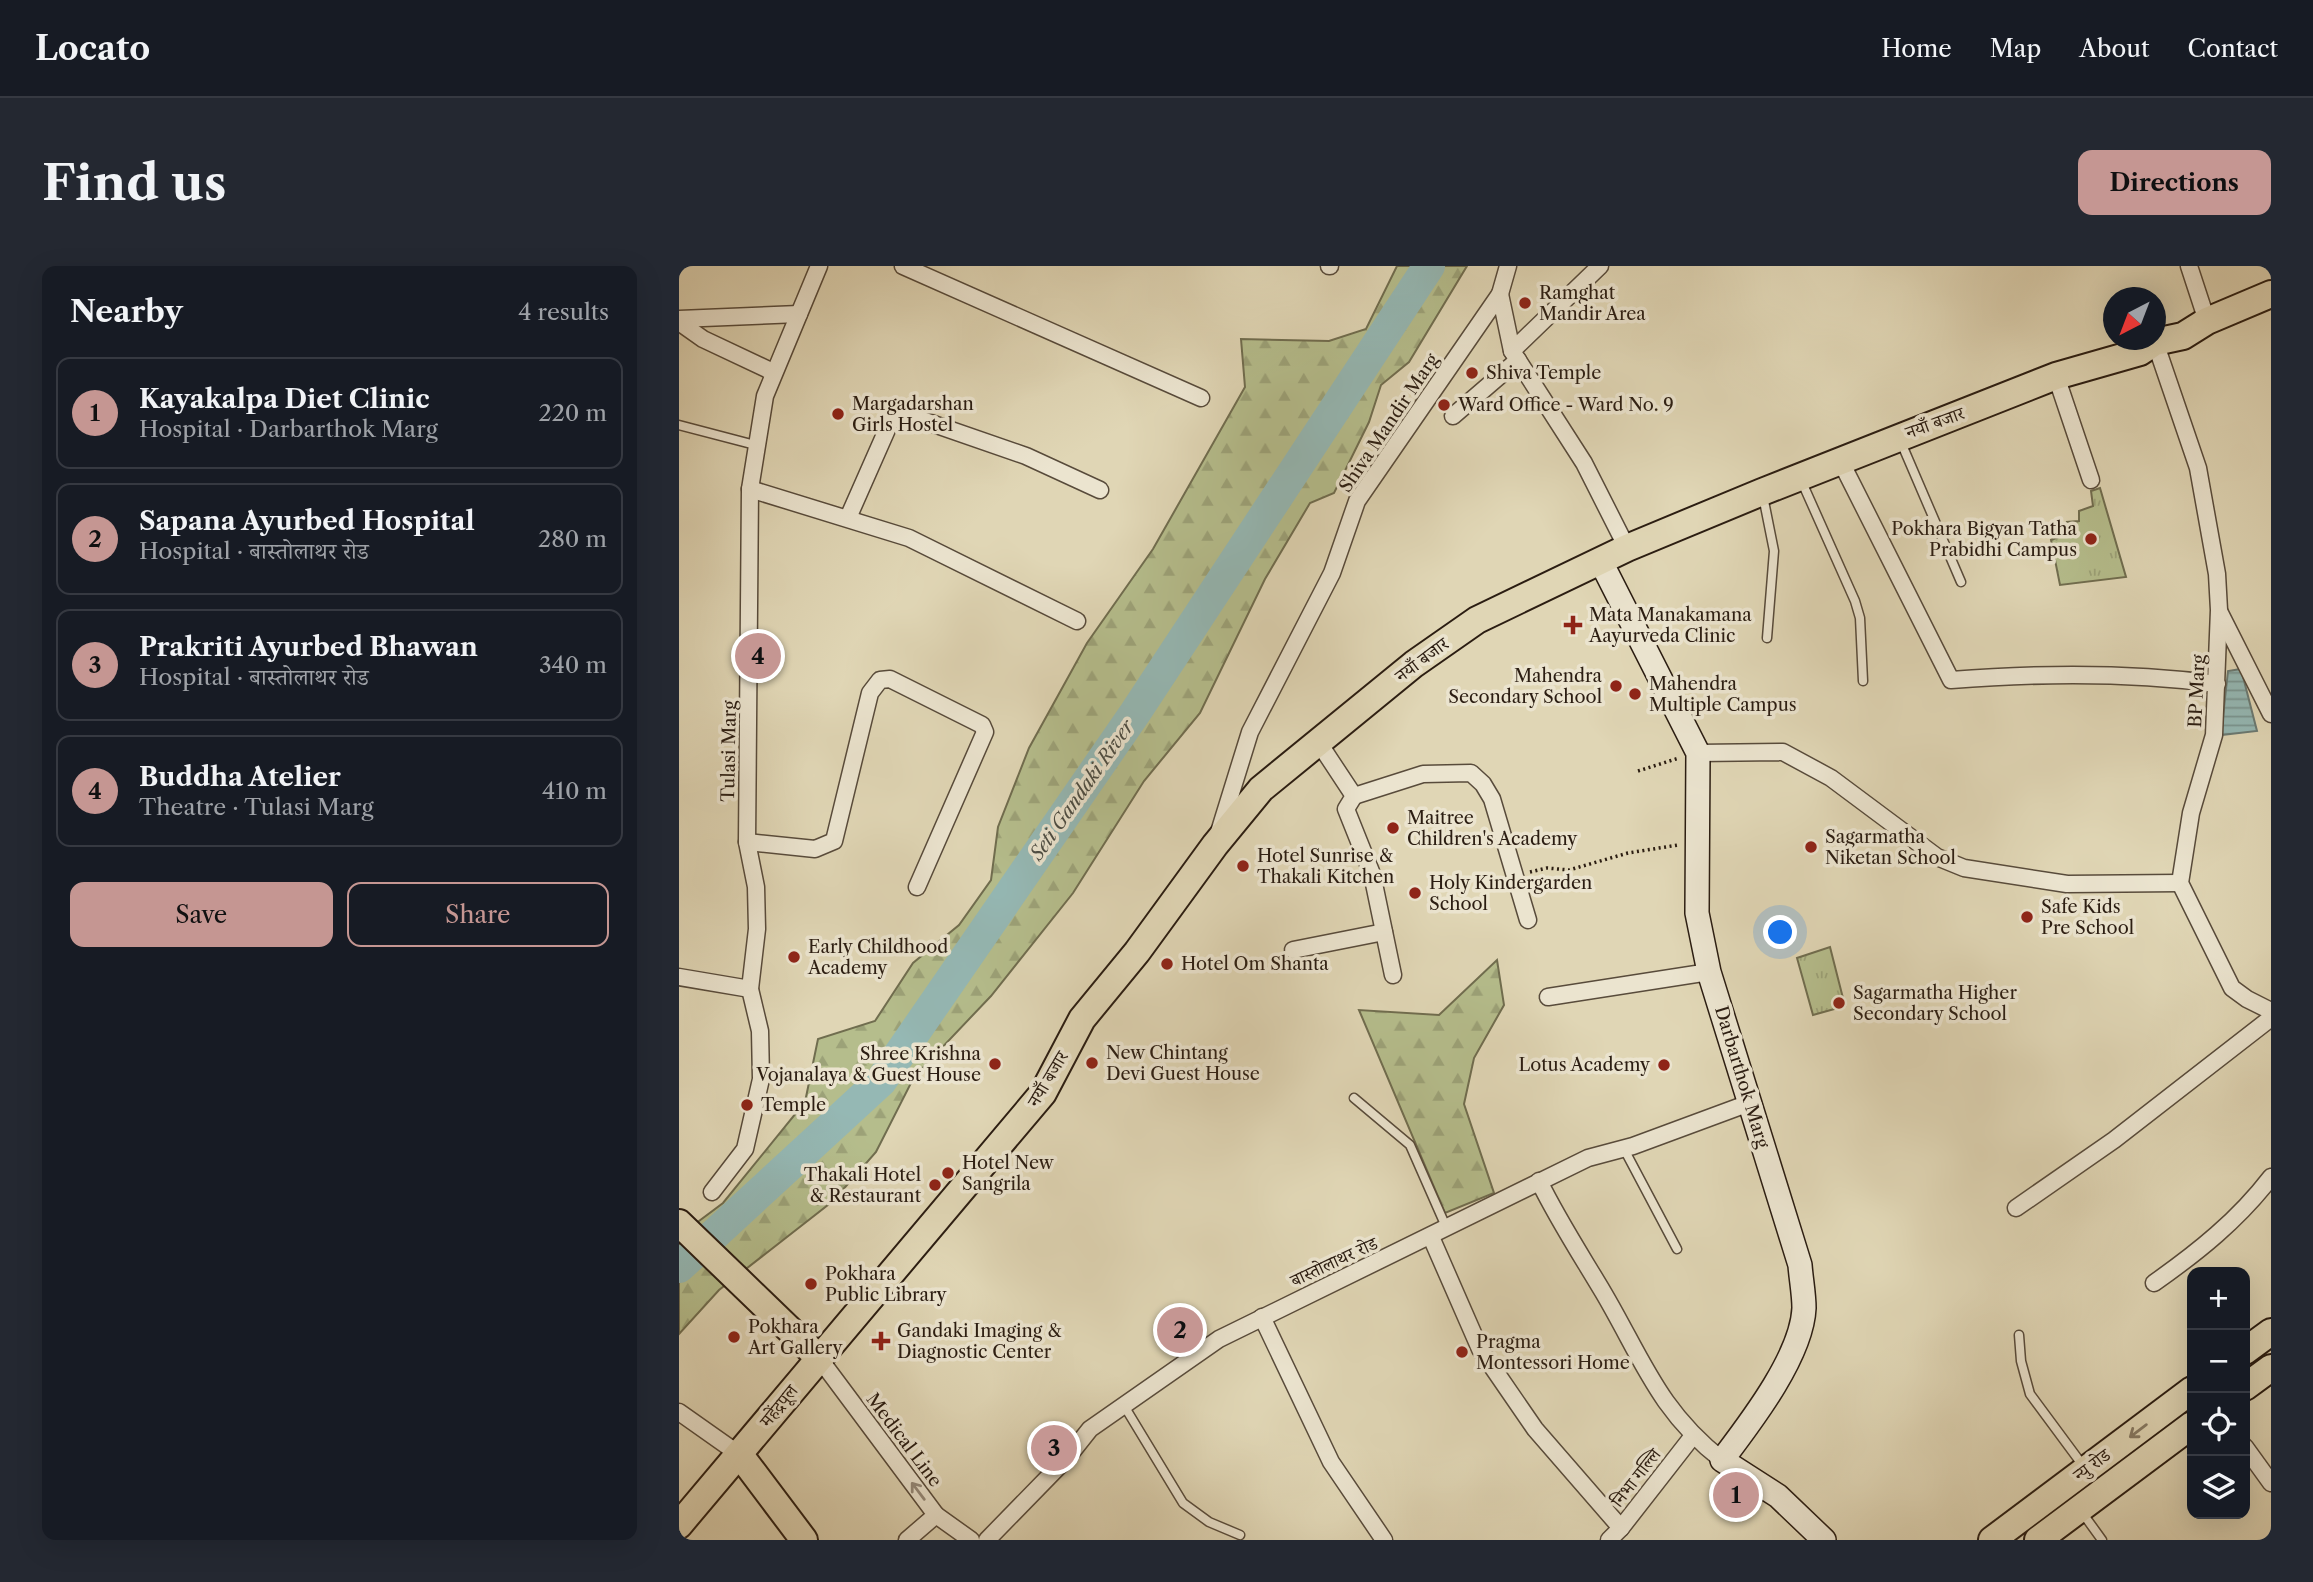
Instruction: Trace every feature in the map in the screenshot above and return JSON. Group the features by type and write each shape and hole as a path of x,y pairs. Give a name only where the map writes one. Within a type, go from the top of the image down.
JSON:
{"main road":[{"name":"नयाँ बजार","path":"2166,340 2183,337 2207,321 2270,297"},
{"name":"नयाँ बजार","path":"819,1358 1043,1093 1082,1019 1137,952 1215,845 1261,789 1414,664 1478,620 1627,548 1840,460 2056,376 2143,350"},
{"name":"Darbarthok Marg","path":"1600,561 1698,753 1697,913 1709,972 1752,1102 1800,1265 1804,1310 1786,1366 1751,1422 1721,1460"},
{"path":"679,1223 819,1358"},
{"path":"2250,1347 2271,1332"},
{"name":"महेंद्रपूल","path":"679,1525 819,1358"},
{"path":"2250,1383 2271,1368"},
{"name":"न्यु रोड","path":"1992,1540 2188,1393"},
{"name":"न्यु रोड","path":"2038,1540 2187,1429"},
{"path":"740,1455 804,1540"},
{"path":"1721,1460 1778,1496 1824,1540"}],"street":[{"name":"Tulasi Marg","path":"712,1192 745,1149 761,1079 760,1031 750,989 757,929 756,887 747,842 750,489 765,396 819,266"},
{"path":"903,266 1201,398"},
{"path":"1508,266 1500,294 1515,356 1584,463 1627,548"},
{"path":"1453,416 1515,356 1600,266"},
{"path":"2189,266 2207,321"},
{"name":"Shiva Mandir Marg","path":"1215,845 1250,732 1332,573 1357,501 1500,294"},
{"path":"679,321 799,314"},
{"path":"679,321 703,339 773,372"},
{"name":"BP Marg","path":"2158,350 2198,468 2217,573 2219,610 2214,734 2188,824 2180,883"},
{"path":"2056,376 2091,480"},
{"path":"848,518 893,416 899,412 1026,456 1100,490"},
{"path":"1840,460 1951,680 2049,673 2157,676 2217,684"},
{"path":"750,489 909,538 1077,621"},
{"path":"2219,610 2271,713"},
{"path":"747,842 815,849 834,841 870,693 880,680 890,680 982,725 985,732 916,887"},
{"path":"1319,743 1354,796"},
{"path":"1698,753 1783,752 1831,778 1937,857 1964,868 2067,884 2180,883 2232,988 2271,1011"},
{"path":"1393,975 1371,874 1346,809 1354,796 1423,775 1471,773 1483,784 1492,799 1528,920"},
{"path":"1293,950 1384,932"},
{"path":"1548,997 1709,972"},
{"path":"679,977 750,989"},
{"path":"2016,1208 2114,1140 2271,1018"},
{"name":"बास्तोलाथर रोड","path":"986,1540 1067,1458 1090,1429 1219,1339 1588,1158 1624,1149 1752,1102"},
{"path":"2154,1283 2195,1254 2247,1209 2271,1177"},
{"path":"1539,1181 1561,1226 1637,1349 1665,1405 1692,1437 1721,1460"},
{"path":"1431,1237 1480,1349 1535,1429 1622,1528"},
{"path":"1262,1317 1331,1462 1384,1540"},
{"name":"Medical Line","path":"819,1358 936,1515 907,1540"},
{"path":"679,1412 740,1455"},
{"name":"निभा गल्लि","path":"1609,1540 1622,1528 1692,1437"},
{"path":"2250,1454 2271,1483"},
{"path":"936,1515 971,1540"}],"lane":[{"path":"679,425 759,446"},
{"path":"1898,437 1961,582"},
{"path":"1799,477 1855,601 1860,618 1863,681"},
{"path":"1762,492 1774,551 1767,638"},
{"path":"1354,1098 1410,1145 1447,1229"},
{"path":"1624,1149 1677,1249"},
{"path":"2019,1335 2021,1362 2030,1394 2086,1470"},
{"path":"1123,1404 1183,1503 1209,1522 1240,1535"},
{"path":"2079,1508 2102,1540"}],"path":[{"path":"1637,771 1698,753"},
{"path":"1516,878 1547,868 1569,870 1628,853 1697,841"}],"green space":[{"path":"1397,266 1467,266 1409,362 1381,385 1369,422 1334,493 1310,503 1265,579 1200,713 1144,781 1073,893 991,996 914,1077 876,1152 833,1201 719,1290 679,1334 679,1236 723,1203 805,1102 818,1039 875,1021 913,963 959,925 991,880 998,827 1029,748 1087,643 1153,549 1245,387 1241,339 1329,341 1366,329"},
{"path":"2100,488 2126,577 2060,585 2051,540 2069,533 2067,522 2079,521 2079,511 2093,506 2091,491"},
{"path":"1830,947 1845,1006 1813,1015 1797,958"},
{"path":"1497,960 1504,1005 1474,1058 1464,1104 1494,1193 1445,1213 1359,1010 1439,1015"}],"water":[{"path":"2241,669 2257,731 2221,735 2228,671"}],"waterway":[{"name":"Seti Gandaki River","path":"679,1267 881,1081 1135,713 1429,266"}],"place":[{"name":"Ramghat Mandir Area","path":"1525,303"},
{"name":"Shiva Temple","path":"1472,373"},
{"name":"Ward Office - Ward No. 9","path":"1444,405"},
{"name":"Margadarshan Girls Hostel","path":"838,414"},
{"name":"Pokhara Bigyan Tatha Prabidhi Campus","path":"2091,539"},
{"name":"Mata Manakamana Aayurveda Clinic","path":"1573,625"},
{"name":"Buddha Atelier","path":"758,656"},
{"name":"Mahendra Secondary School","path":"1616,686"},
{"name":"Mahendra Multiple Campus","path":"1635,694"},
{"name":"Maitree Children's Academy","path":"1393,828"},
{"name":"Sagarmatha Niketan School","path":"1811,847"},
{"name":"Hotel Sunrise & Thakali Kitchen","path":"1243,866"},
{"name":"Holy Kindergarden School","path":"1415,893"},
{"name":"Safe Kids Pre School","path":"2027,917"},
{"name":"Early Childhood Academy","path":"794,957"},
{"name":"Hotel Om Shanta","path":"1167,964"},
{"name":"Sagarmatha Higher Secondary School","path":"1839,1003"},
{"name":"New Chintang Devi Guest House","path":"1092,1063"},
{"name":"Shree Krishna Vojanalaya & Guest House","path":"995,1064"},
{"name":"Lotus Academy","path":"1664,1065"},
{"name":"Temple","path":"747,1105"},
{"name":"Hotel New Sangrila","path":"948,1173"},
{"name":"Thakali Hotel & Restaurant","path":"935,1185"},
{"name":"Pokhara Public Library","path":"811,1284"},
{"name":"Sapana Ayurbed Hospital","path":"1180,1330"},
{"name":"Pokhara Art Gallery","path":"734,1337"},
{"name":"Gandaki Imaging & Diagnostic Center","path":"881,1341"},
{"name":"Pragma Montessori Home","path":"1462,1352"},
{"name":"Prakriti Ayurbed Bhawan","path":"1054,1448"},
{"name":"Kayakalpa Diet Clinic","path":"1736,1495"}]}
